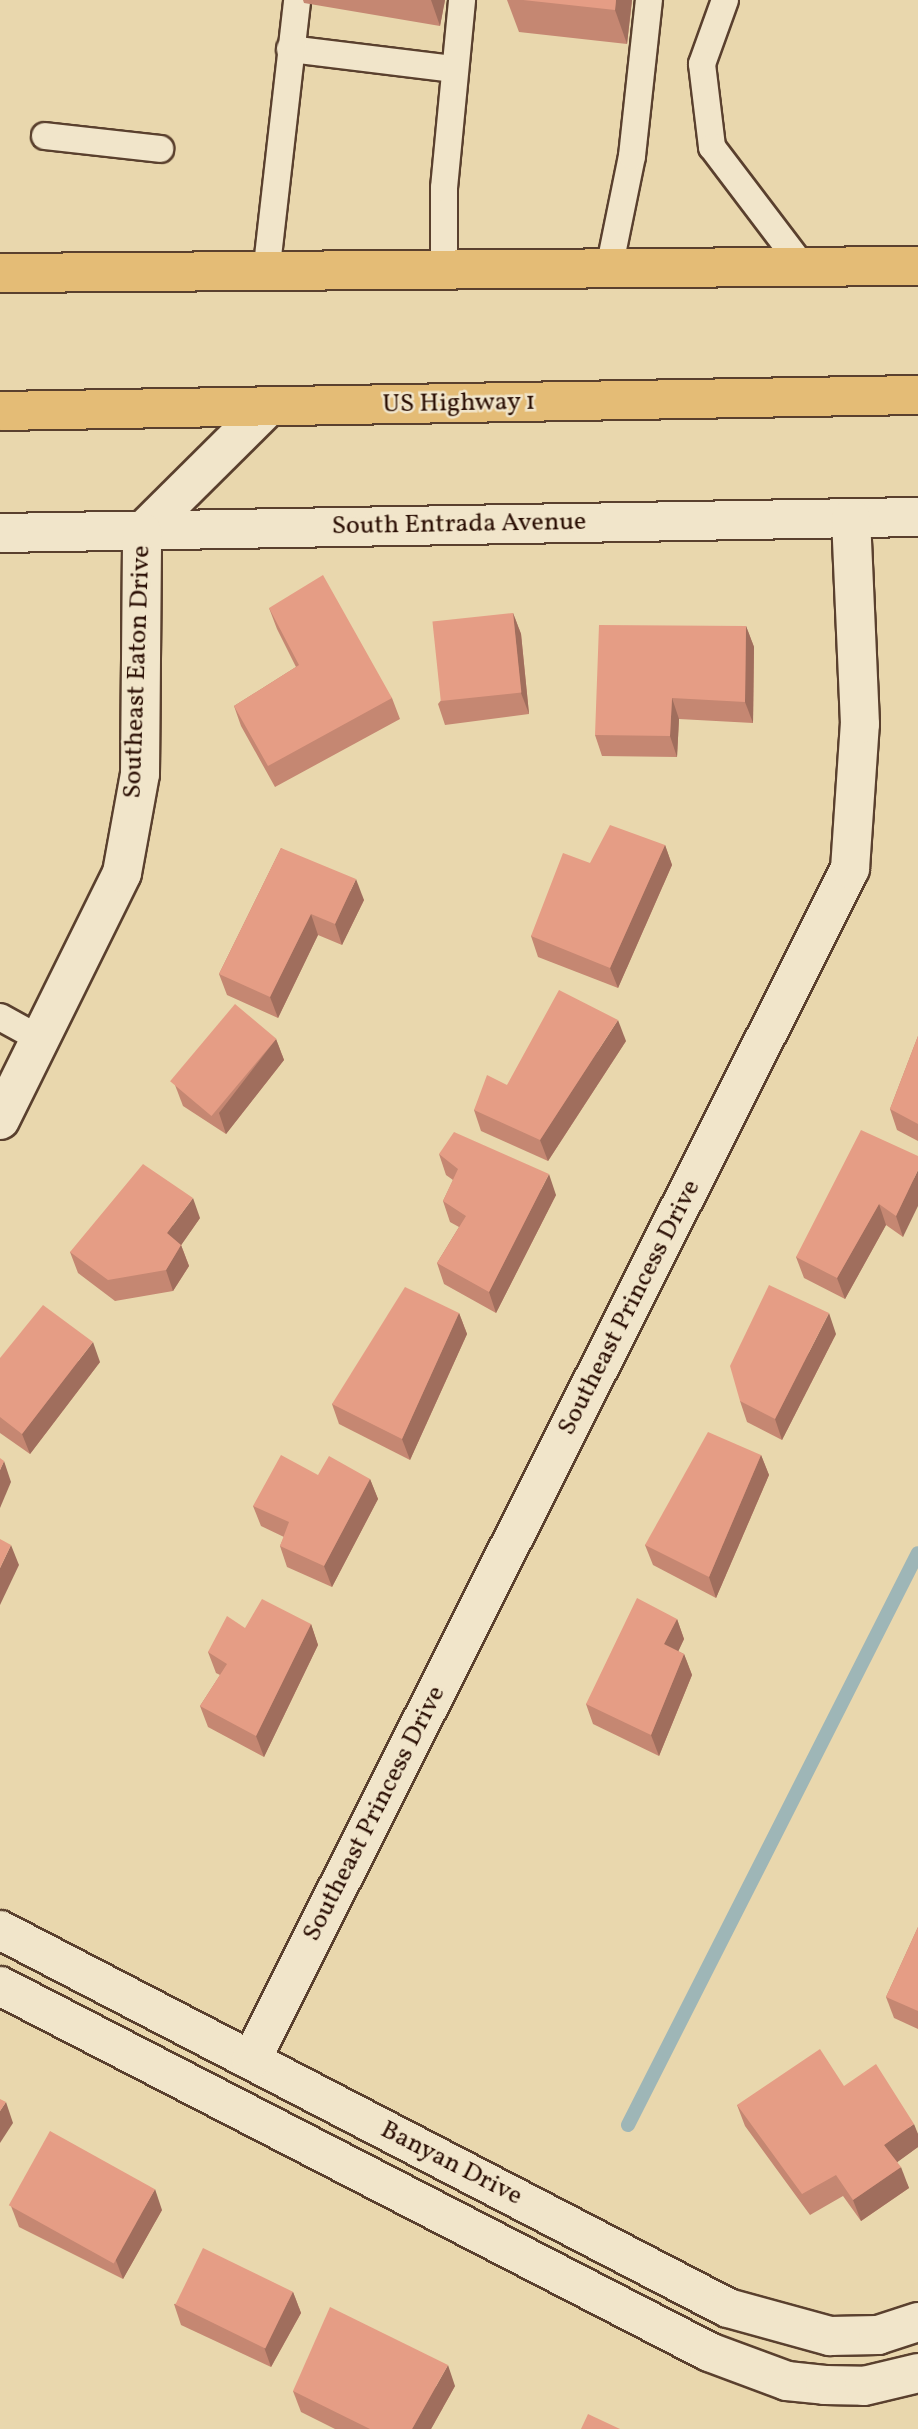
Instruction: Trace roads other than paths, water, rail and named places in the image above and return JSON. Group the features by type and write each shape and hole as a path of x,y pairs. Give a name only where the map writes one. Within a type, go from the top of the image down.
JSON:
{"main road":[{"path":"0,273 266,274 918,266"},
{"name":"US Highway 1","path":"0,411 918,395"}],"street":[{"path":"142,532 268,407"},
{"name":"South Entrada Avenue","path":"0,533 918,517"},
{"name":"Southeast Princess Drive","path":"251,2060 850,870 860,723 851,518"},
{"name":"Southeast Eaton Drive","path":"0,1120 122,873 140,774 142,532"},
{"name":"Banyan Drive","path":"0,1930 728,2308 780,2327 856,2337 918,2322"},
{"name":"Banyan Drive","path":"0,1986 709,2352 787,2381 864,2386 918,2374"},
{"path":"511,2250 532,2206"}],"lane":[{"path":"266,274 297,0"},
{"path":"444,271 454,69 462,0"},
{"path":"609,269 632,156 649,0"},
{"path":"725,0 702,64 709,137 734,183 803,267"},
{"path":"290,49 454,69"},
{"path":"45,136 160,149"},
{"path":"0,1017 40,1039"}],"waterway":[{"path":"628,2125 918,1553"}]}
